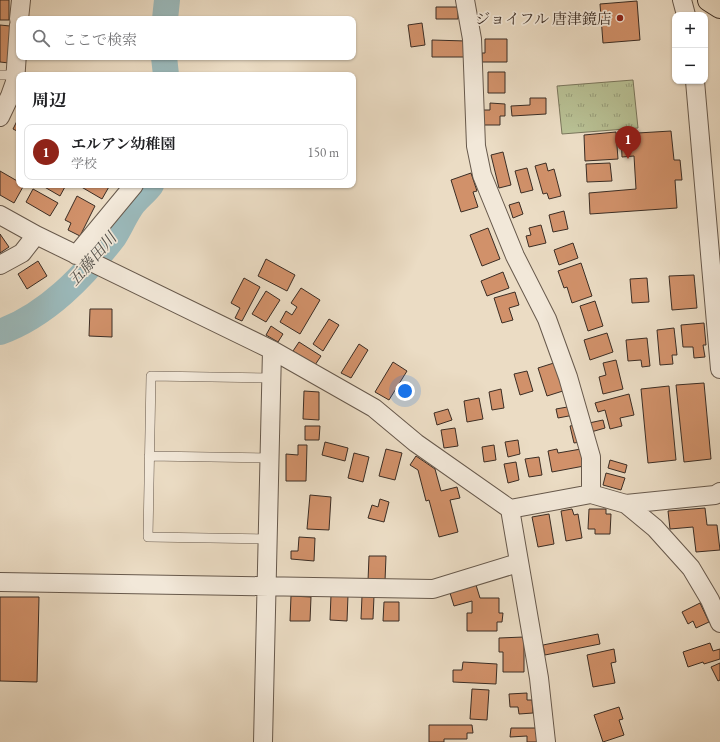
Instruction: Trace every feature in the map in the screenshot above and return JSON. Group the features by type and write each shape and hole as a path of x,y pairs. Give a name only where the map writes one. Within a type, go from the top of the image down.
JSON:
{"main road":[{"path":"709,0 720,7"}],"street":[{"path":"19,16 21,0"},
{"path":"465,0 472,39 476,146 482,176 515,256 547,319 568,377 591,457 592,494"},
{"path":"682,0 685,12"},
{"path":"0,117 15,82 8,75 16,38"},
{"path":"695,84 712,199 720,369"},
{"path":"76,255 132,188"},
{"path":"0,215 76,255 272,350 374,408 416,443 510,509 592,494 626,504 715,495 720,492"},
{"path":"0,265 22,253 36,235"},
{"path":"263,742 272,350"},
{"path":"626,504 655,528 691,568 710,600 720,623"},
{"path":"510,509 518,563 539,678 546,742"},
{"path":"0,582 433,589 518,563"}],"lane":[{"path":"268,539 148,537 149,456 151,376 272,378"},
{"path":"149,456 270,458"}],"green space":[{"path":"633,80 638,128 562,134 557,86"}],"building":[{"path":"0,0 9,0 9,20 0,20"},
{"path":"637,1 640,40 603,43 600,4"},
{"path":"436,7 458,7 458,19 436,19"},
{"path":"422,23 425,45 411,47 408,25"},
{"path":"0,25 10,26 9,63 0,62"},
{"path":"485,39 507,39 507,62 482,62 482,53 485,53"},
{"path":"432,40 466,41 466,57 432,57"},
{"path":"488,72 505,72 505,93 488,93"},
{"path":"530,98 546,98 546,114 512,116 511,106 530,105"},
{"path":"490,103 505,104 505,116 500,116 500,125 482,125 482,110 490,110"},
{"path":"16,123 16,130 13,129"},
{"path":"671,131 674,160 680,160 682,180 675,180 677,208 590,214 589,193 636,189 634,156 622,157 621,134"},
{"path":"616,132 618,159 585,161 584,135"},
{"path":"503,152 511,185 499,188 491,155"},
{"path":"546,163 548,171 554,169 561,196 549,199 547,193 543,194 535,166"},
{"path":"610,163 612,181 587,182 586,164"},
{"path":"527,168 533,190 521,193 515,171"},
{"path":"0,171 16,180 16,188 22,188 14,203 0,195"},
{"path":"471,173 477,191 473,192 478,207 461,212 451,180"},
{"path":"46,188 64,188 60,196"},
{"path":"83,188 108,188 102,199"},
{"path":"33,189 58,203 50,216 26,202"},
{"path":"77,196 95,206 80,236 68,230 71,223 65,220"},
{"path":"519,202 523,214 513,218 509,205"},
{"path":"564,211 568,229 553,232 549,215"},
{"path":"541,225 546,243 529,247 526,236 531,235 529,228"},
{"path":"488,228 500,259 482,266 470,235"},
{"path":"0,234 9,247 0,253"},
{"path":"573,243 578,258 559,265 554,250"},
{"path":"266,259 295,275 287,291 258,276"},
{"path":"38,261 47,276 27,289 18,274"},
{"path":"581,263 592,296 572,303 567,287 564,288 558,271"},
{"path":"503,272 509,288 487,296 481,281"},
{"path":"694,275 697,308 672,310 669,276"},
{"path":"244,278 260,287 242,321 235,318 240,308 231,303"},
{"path":"647,278 649,302 632,303 630,279"},
{"path":"301,288 320,300 300,334 280,322 286,311 292,315 297,307 291,303"},
{"path":"266,291 280,300 266,322 252,314"},
{"path":"515,292 519,305 509,308 513,320 502,323 494,298"},
{"path":"595,301 603,326 588,331 580,306"},
{"path":"90,309 112,309 112,337 89,336"},
{"path":"329,319 339,325 323,351 313,344"},
{"path":"704,323 706,345 703,345 705,357 694,358 693,347 683,347 681,325"},
{"path":"271,326 283,334 278,342 266,335"},
{"path":"674,328 677,355 672,355 673,364 660,365 657,330"},
{"path":"607,333 613,352 590,360 584,340"},
{"path":"647,338 650,366 642,367 641,360 628,361 626,340"},
{"path":"299,342 321,356 315,365 293,351"},
{"path":"359,344 368,350 351,378 341,373"},
{"path":"616,360 623,389 603,394 599,377 606,375 603,363"},
{"path":"393,362 407,371 389,400 375,392"},
{"path":"557,362 566,390 547,396 538,368"},
{"path":"527,371 533,391 520,395 514,374"},
{"path":"704,383 711,459 684,462 676,385"},
{"path":"669,386 676,460 648,463 641,389"},
{"path":"501,389 504,408 492,410 489,392"},
{"path":"304,391 319,392 319,420 303,419"},
{"path":"629,394 634,415 620,418 622,426 610,429 605,410 598,412 595,403"},
{"path":"479,398 483,419 467,422 464,401"},
{"path":"573,406 574,415 558,418 556,409"},
{"path":"448,409 452,420 437,425 434,413"},
{"path":"603,420 605,428 591,432 589,423"},
{"path":"576,425 580,442 574,443 570,426"},
{"path":"305,426 320,426 319,440 305,440"},
{"path":"455,428 458,446 444,448 441,430"},
{"path":"518,440 520,454 508,457 505,442"},
{"path":"325,442 348,448 345,461 322,455"},
{"path":"298,445 307,445 306,481 286,481 286,454 298,455"},
{"path":"494,445 496,460 484,462 482,447"},
{"path":"386,449 402,453 395,480 379,476"},
{"path":"557,449 558,453 581,449 584,466 552,472 548,451"},
{"path":"354,453 369,457 363,482 348,478"},
{"path":"416,456 435,469 441,491 457,487 460,498 450,500 458,532 439,537 429,500 426,501 418,470 410,465"},
{"path":"539,457 542,475 529,477 525,459"},
{"path":"610,460 627,465 625,473 608,468"},
{"path":"516,462 519,480 508,483 504,464"},
{"path":"606,473 625,478 621,490 603,485"},
{"path":"310,495 331,497 329,530 307,529"},
{"path":"380,499 389,502 384,522 368,518 372,505 378,507"},
{"path":"705,508 707,525 717,525 720,550 696,552 693,527 670,529 668,511"},
{"path":"572,509 574,515 578,514 582,538 566,541 561,511"},
{"path":"589,509 606,509 606,514 611,514 610,534 595,534 595,529 588,529"},
{"path":"549,514 554,544 538,547 532,517"},
{"path":"299,537 315,538 314,561 291,559 291,551 298,551"},
{"path":"369,556 386,556 385,581 368,581"},
{"path":"476,585 480,598 499,598 499,613 503,613 502,622 497,622 497,631 467,631 467,613 472,613 472,601 454,606 450,593"},
{"path":"331,595 348,595 347,621 330,620"},
{"path":"291,596 311,597 310,621 290,621"},
{"path":"362,596 374,596 373,619 361,619"},
{"path":"0,597 39,597 37,682 0,681"},
{"path":"384,602 399,602 399,621 383,621"},
{"path":"700,603 709,622 696,628 693,621 688,624 682,612"},
{"path":"598,634 600,644 545,655 543,645"},
{"path":"524,637 524,672 503,672 503,652 499,652 499,638"},
{"path":"710,643 713,651 720,649 720,659 704,664 703,662 688,667 683,652"},
{"path":"614,649 616,662 611,663 615,683 593,687 587,655"},
{"path":"463,662 497,664 496,684 453,682 453,670 462,670"},
{"path":"720,663 720,680 718,681 711,667"},
{"path":"472,689 489,690 487,720 470,719"},
{"path":"527,693 527,700 532,700 533,713 519,714 518,707 510,707 509,694"},
{"path":"619,707 623,719 619,720 624,735 603,742 594,715"},
{"path":"429,725 472,725 473,733 467,733 467,739 444,739 444,742 429,742"},
{"path":"511,728 537,728 537,742 527,742 527,736 510,737"}],"waterway":[{"name":"五藤田川","path":"165,16 167,0"},
{"name":"五藤田川","path":"164,60 166,72"},
{"name":"五藤田川","path":"0,332 17,325 49,305 77,280 114,237 131,207 149,188"}],"place":[{"name":"ジョイフル 唐津鏡店","path":"620,18"},
{"name":"エルアン幼稚園","path":"628,159"}]}
